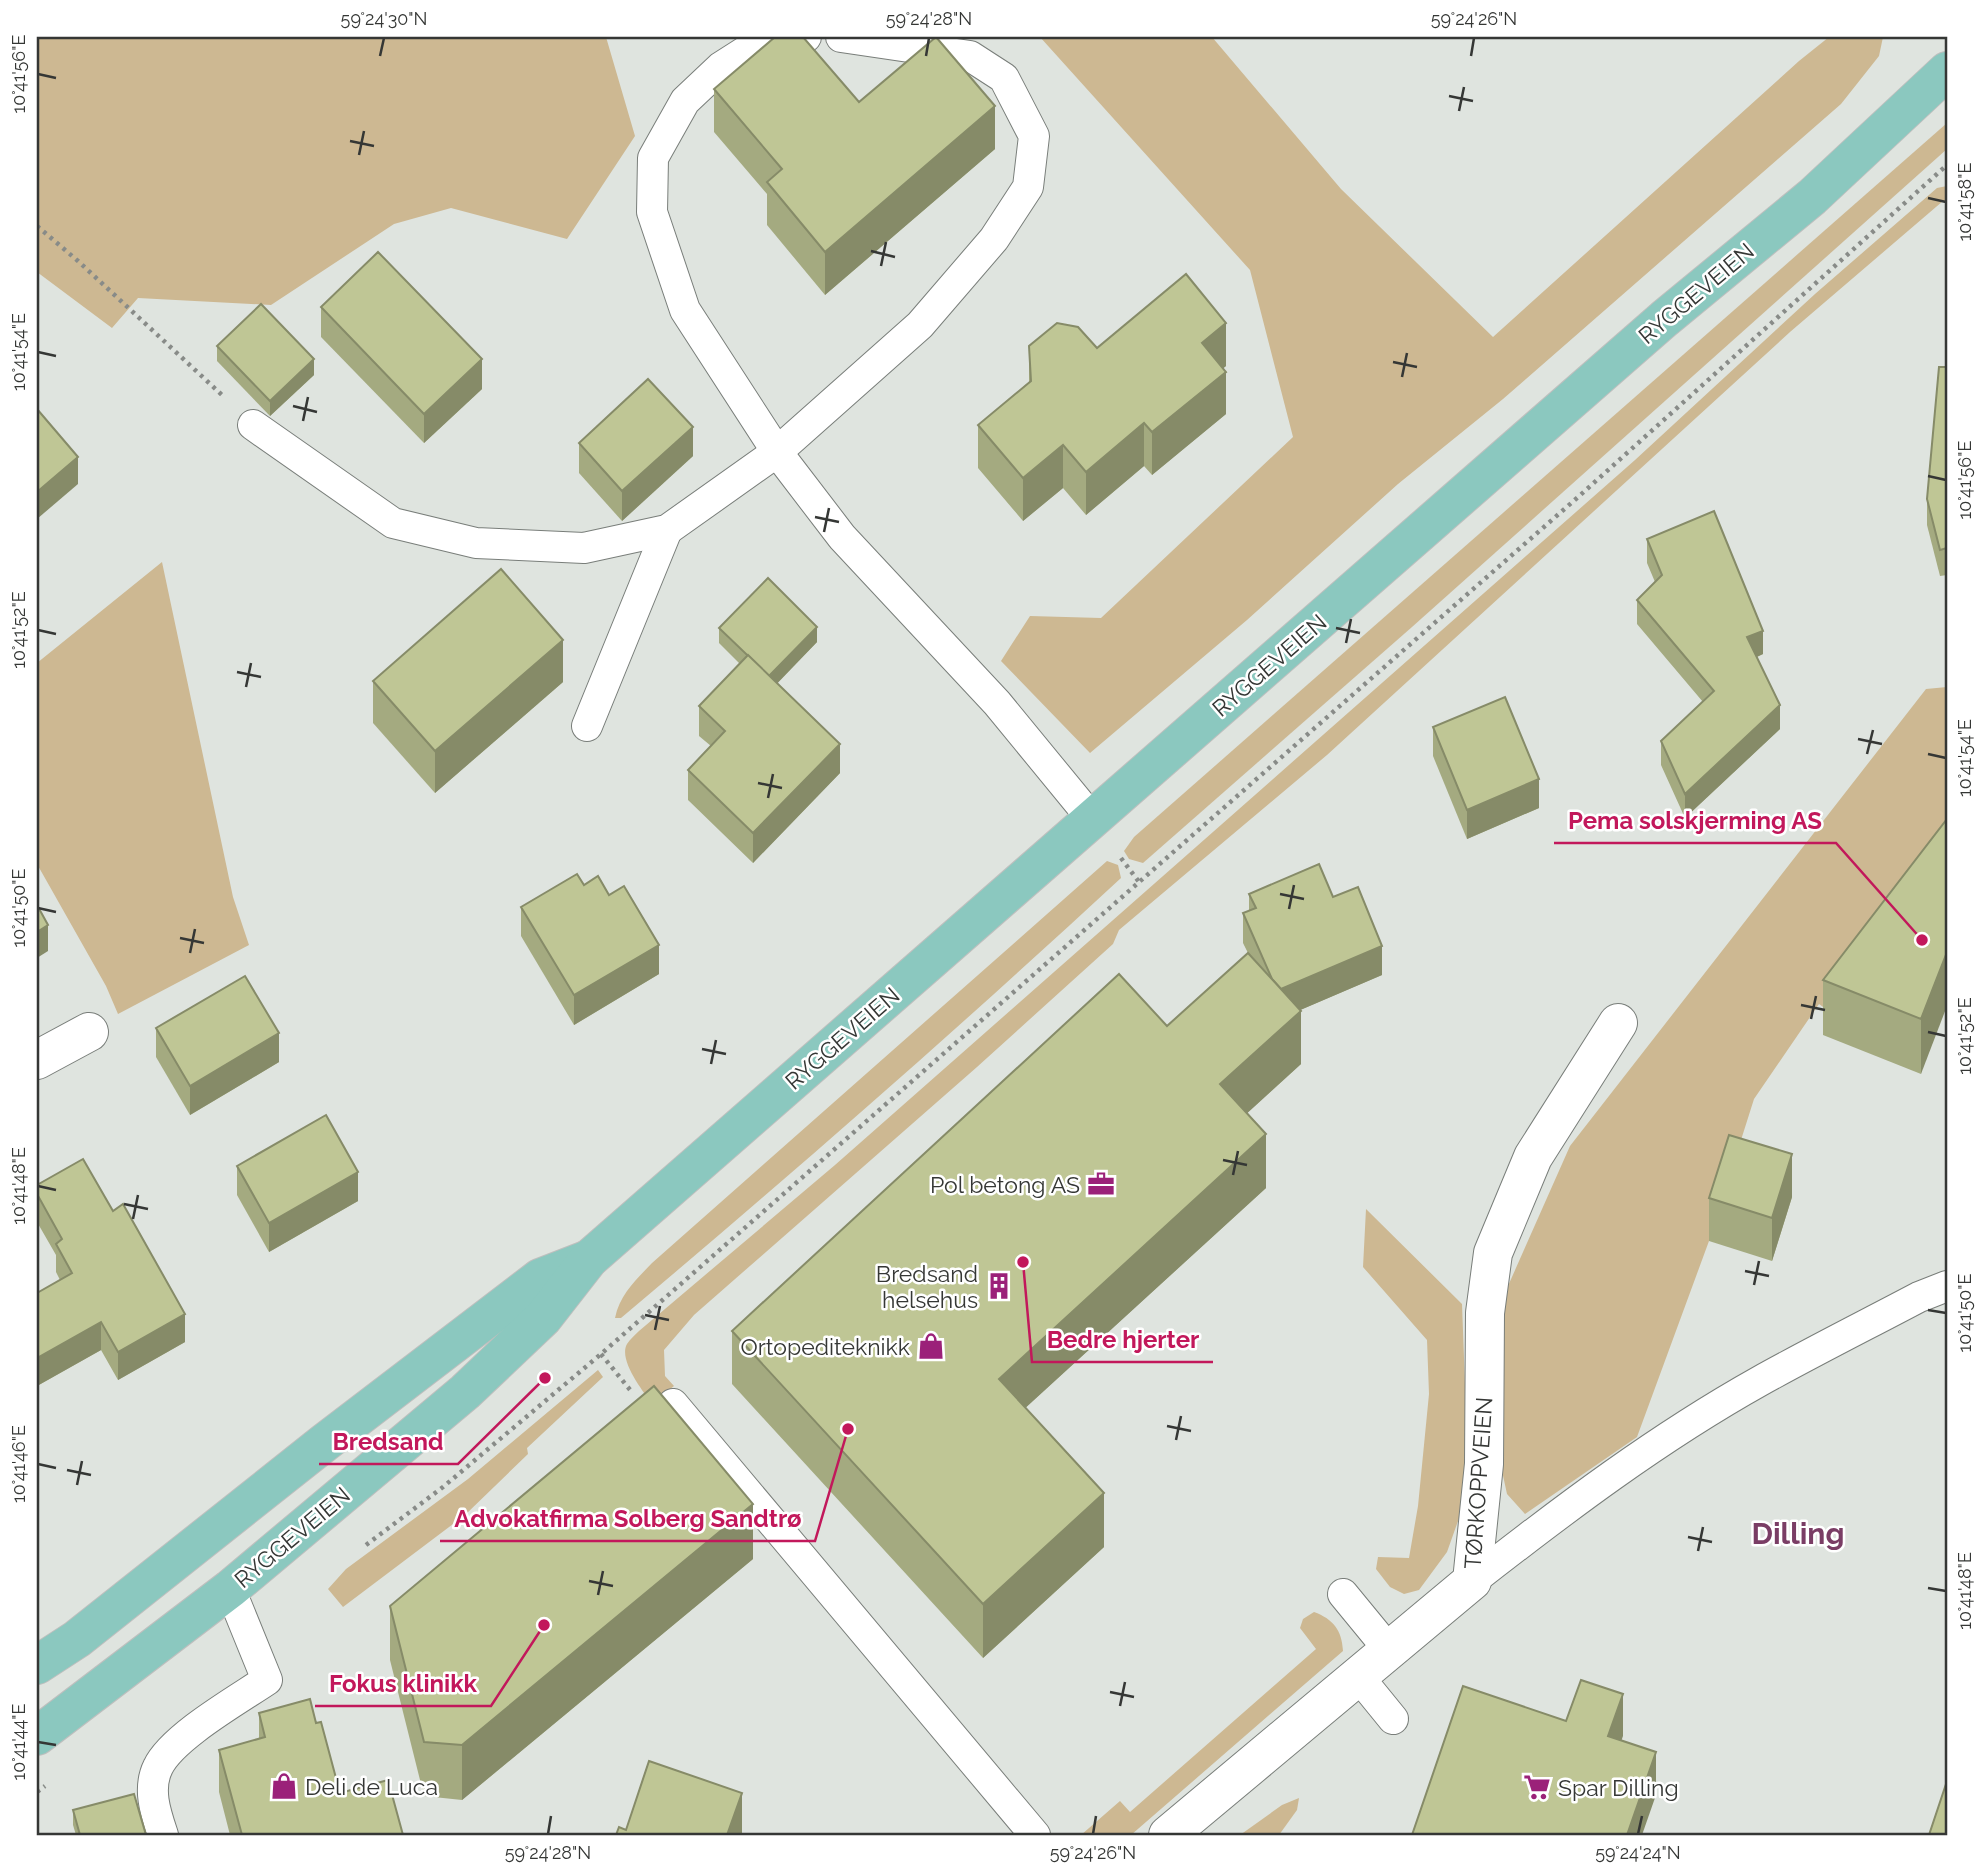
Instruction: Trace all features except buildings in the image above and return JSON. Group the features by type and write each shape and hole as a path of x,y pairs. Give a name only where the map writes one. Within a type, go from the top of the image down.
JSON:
{"main road":[{"name":"RYGGEVEIEN","path":"37,1736 230,1589 465,1392 543,1318 589,1259 1664,319 1812,197 1947,71"},
{"name":"RYGGEVEIEN","path":"37,1665 77,1639 324,1443 540,1278 589,1259"}],"street":[{"name":"TØRKOPPVEIEN","path":"1168,1835 1472,1581 1485,1464 1485,1313 1493,1253 1533,1157 1618,1023"},
{"path":"37,1060 89,1031"}],"lane":[{"path":"807,37 757,44 721,67 685,101 653,158 652,212 685,310 777,452 842,537 997,703 1093,820"},
{"path":"253,425 393,523 477,543 584,548 667,530 777,452 920,325 994,239 1028,187 1034,136 1004,78 970,56 841,37"},
{"path":"587,726 667,530"},
{"path":"1472,1581 1572,1503 1631,1462 1758,1382 1919,1297 1947,1286"},
{"path":"673,1404 1035,1835"},
{"path":"163,1835 153,1804 157,1768 161,1762 185,1737 267,1680 230,1589"},
{"path":"1343,1594 1389,1650"},
{"path":"1358,1676 1393,1719"}],"path":[{"path":"357,1552 443,1487 601,1354 1577,498 1946,168"},
{"path":"37,226 253,425"},
{"path":"601,1354 636,1397"},
{"path":"37,1792 48,1784"}],"shaded area":[{"path":"37,37 606,37 635,136 567,239 451,208 394,224 271,305 138,298 112,328 37,272"},
{"path":"1040,37 1212,37 1341,189 1493,337 1829,37 1883,37 1879,56 1841,104 1503,399 1398,484 1247,620 1090,753 1001,661 1030,616 1101,618 1293,437 1250,270"},
{"path":"1947,123 1947,149 1412,627 1143,863 1129,859 1124,851 1134,837"},
{"path":"1947,186 1947,201 1943,201 1790,332 1327,755 1119,930 1113,944 694,1315 664,1350 665,1376 674,1386 652,1404 633,1375 626,1358 627,1344 639,1331 835,1165 1635,460 1815,294 1937,188"},
{"path":"162,562 233,897 249,945 118,1014 106,986 37,864 37,663"},
{"path":"1947,687 1947,873 1837,1017 1819,1004 1754,1099 1709,1241 1637,1437 1525,1514 1507,1494 1499,1457 1500,1329 1508,1286 1570,1146 1926,689"},
{"path":"1107,861 1118,865 1121,878 811,1156 621,1318 615,1318 625,1295 652,1263"},
{"path":"1366,1209 1462,1304 1468,1465 1463,1507 1447,1552 1419,1590 1404,1594 1390,1587 1376,1569 1378,1557 1409,1558 1418,1506 1429,1394 1427,1340 1363,1267"},
{"path":"598,1370 603,1377 527,1448 528,1454 465,1515 343,1607 328,1589 346,1569 468,1479"},
{"path":"1314,1612 1335,1626 1341,1637 1343,1651 1131,1835 1081,1835 1120,1801 1130,1812 1316,1649 1300,1628 1303,1619"},
{"path":"1299,1798 1297,1810 1279,1835 1240,1835 1282,1805"}],"place":[{"name":"Pema solskjerming AS","path":"1922,940"},
{"name":"Pol betong AS","path":"1101,1184"},
{"name":"Bedre hjerter","path":"1023,1262"},
{"name":"Bredsand helsehus","path":"999,1286"},
{"name":"Ortopediteknikk","path":"931,1346"},
{"name":"Bredsand","path":"545,1378"},
{"name":"Advokatfirma Solberg Sandtrø","path":"848,1429"},
{"name":"Fokus klinikk","path":"544,1625"},
{"name":"Deli de Luca","path":"284,1786"},
{"name":"Spar Dilling","path":"1537,1787"}],"district":[{"name":"Dilling","path":"1798,1533"}]}
